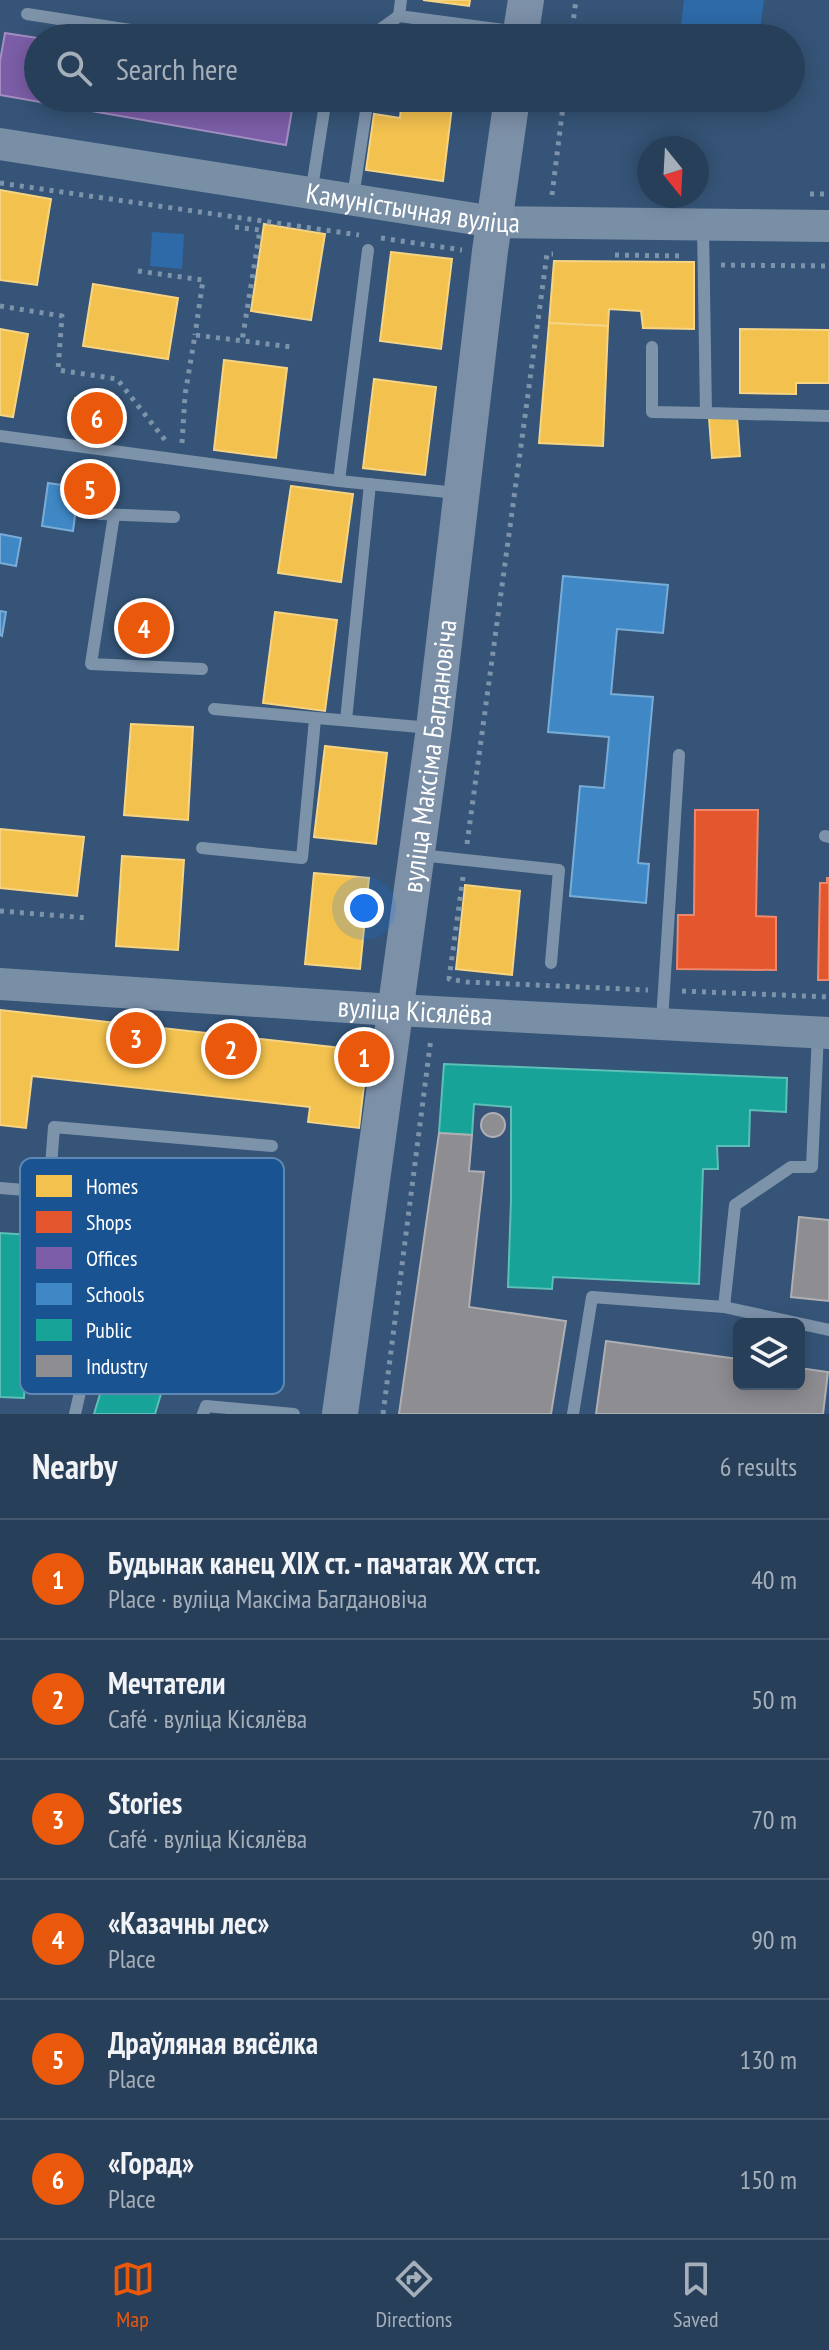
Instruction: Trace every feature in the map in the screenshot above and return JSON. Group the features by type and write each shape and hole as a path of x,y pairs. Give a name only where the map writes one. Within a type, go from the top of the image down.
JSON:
{"main road":[{"name":"вуліца Максіма Багдановіча","path":"340,1414 434,728 510,112"}],"street":[{"name":"Камуністычная вуліца","path":"0,144 494,222 829,226"},
{"name":"вуліца Кісялёва","path":"0,984 824,1033"}],"lane":[{"path":"399,16 401,0"},
{"path":"27,14 92,24"},
{"path":"388,24 399,16 522,24"},
{"path":"311,194 324,112"},
{"path":"352,200 366,112"},
{"path":"703,226 706,413"},
{"path":"339,481 368,250"},
{"path":"652,347 652,412 829,416"},
{"path":"0,436 339,481 462,494"},
{"path":"346,720 370,484"},
{"path":"100,514 174,517"},
{"path":"114,515 91,664 202,669"},
{"path":"214,709 434,728"},
{"path":"202,848 302,858 315,719"},
{"path":"662,1025 679,755"},
{"path":"417,855 559,870 551,963"},
{"path":"724,1307 735,1205 791,1167 812,1167 824,1033"},
{"path":"52,1158 54,1127 272,1146"},
{"path":"0,1188 20,1190"},
{"path":"573,1414 592,1297 724,1307 829,1330"},
{"path":"75,1414 80,1394"},
{"path":"203,1414 206,1406 294,1414"}],"path":[{"path":"573,24 576,0"},
{"path":"562,112 552,195 566,195"},
{"path":"235,227 260,230 242,341"},
{"path":"547,254 449,979 829,997"},
{"path":"138,271 203,280 185,395 180,460"},
{"path":"0,306 62,316 58,370 117,379 180,460"},
{"path":"195,335 291,347"},
{"path":"0,911 88,918"},
{"path":"383,1414 432,1036"}],"shaded area":[{"path":"684,0 764,0 761,24 681,24"},
{"path":"152,232 184,234 182,269 150,266"}],"building: Homes":[{"path":"423,0 470,0 469,6"},
{"path":"401,112 451,112 443,181 366,170 374,114 400,118"},
{"path":"0,190 51,199 37,285 0,280"},
{"path":"264,224 325,234 311,320 251,311"},
{"path":"391,252 452,259 441,349 380,341"},
{"path":"554,261 694,262 694,329 643,328 641,311 609,309 608,326 549,323"},
{"path":"93,284 178,298 168,359 83,346"},
{"path":"549,323 608,326 603,446 539,443"},
{"path":"0,329 28,334 13,417 0,415"},
{"path":"740,329 829,330 829,383 796,383 796,394 740,393"},
{"path":"224,360 287,368 276,458 214,450"},
{"path":"374,379 436,387 425,475 363,468"},
{"path":"75,398 99,400 96,434 72,432"},
{"path":"737,416 740,456 712,458 709,418"},
{"path":"291,486 353,494 341,582 278,573"},
{"path":"275,612 337,620 325,711 263,703"},
{"path":"131,724 193,727 188,820 124,815"},
{"path":"325,746 387,753 376,844 314,837"},
{"path":"0,829 84,837 77,896 0,888"},
{"path":"122,856 184,860 178,950 116,946"},
{"path":"314,873 369,878 360,969 305,964"},
{"path":"465,885 520,891 512,975 456,969"},
{"path":"0,1010 368,1051 359,1128 308,1122 310,1107 32,1076 26,1128 0,1125"}],"building: Shops":[{"path":"695,810 758,810 756,916 776,917 776,970 677,969 678,915 694,915"},
{"path":"827,878 829,980 818,980 820,883 827,883"}],"building: Offices":[{"path":"5,33 24,36 24,99 0,95 0,61"},
{"path":"97,112 292,112 286,145"}],"building: Schools":[{"path":"48,483 98,490 95,511 76,508 73,531 42,526"},
{"path":"0,534 21,538 16,566 0,563"},
{"path":"563,576 668,585 663,633 617,629 611,694 653,697 638,863 649,864 646,903 570,896 580,786 604,788 609,737 548,732"},
{"path":"0,611 6,612 2,636 0,635"}],"building: Public":[{"path":"444,1064 787,1078 786,1112 750,1110 749,1146 717,1146 718,1169 703,1169 699,1284 553,1277 552,1289 508,1287 511,1107 474,1104 472,1135 439,1133"},
{"path":"0,1233 20,1234 20,1394 24,1394 24,1398 0,1397"},
{"path":"100,1394 161,1394 155,1414 94,1414"}],"building: Industry":[{"path":"493,1113 502,1116 505,1125 502,1134 493,1137 484,1134 481,1125 484,1116"},
{"path":"439,1133 472,1135 469,1171 484,1172 469,1307 566,1321 551,1414 399,1414"},
{"path":"799,1217 829,1220 829,1301 791,1297"},
{"path":"606,1341 733,1358 733,1390 805,1390 805,1369 828,1372 823,1414 596,1414"}],"place":[{"name":"«Горад»","path":"97,418"},
{"name":"Драўляная вясёлка","path":"90,489"},
{"name":"«Казачны лес»","path":"144,628"},
{"name":"Stories","path":"136,1038"},
{"name":"Мечтатели","path":"231,1049"},
{"name":"Будынак канец XIX ст. - пачатак XX стст.","path":"364,1057"}]}
